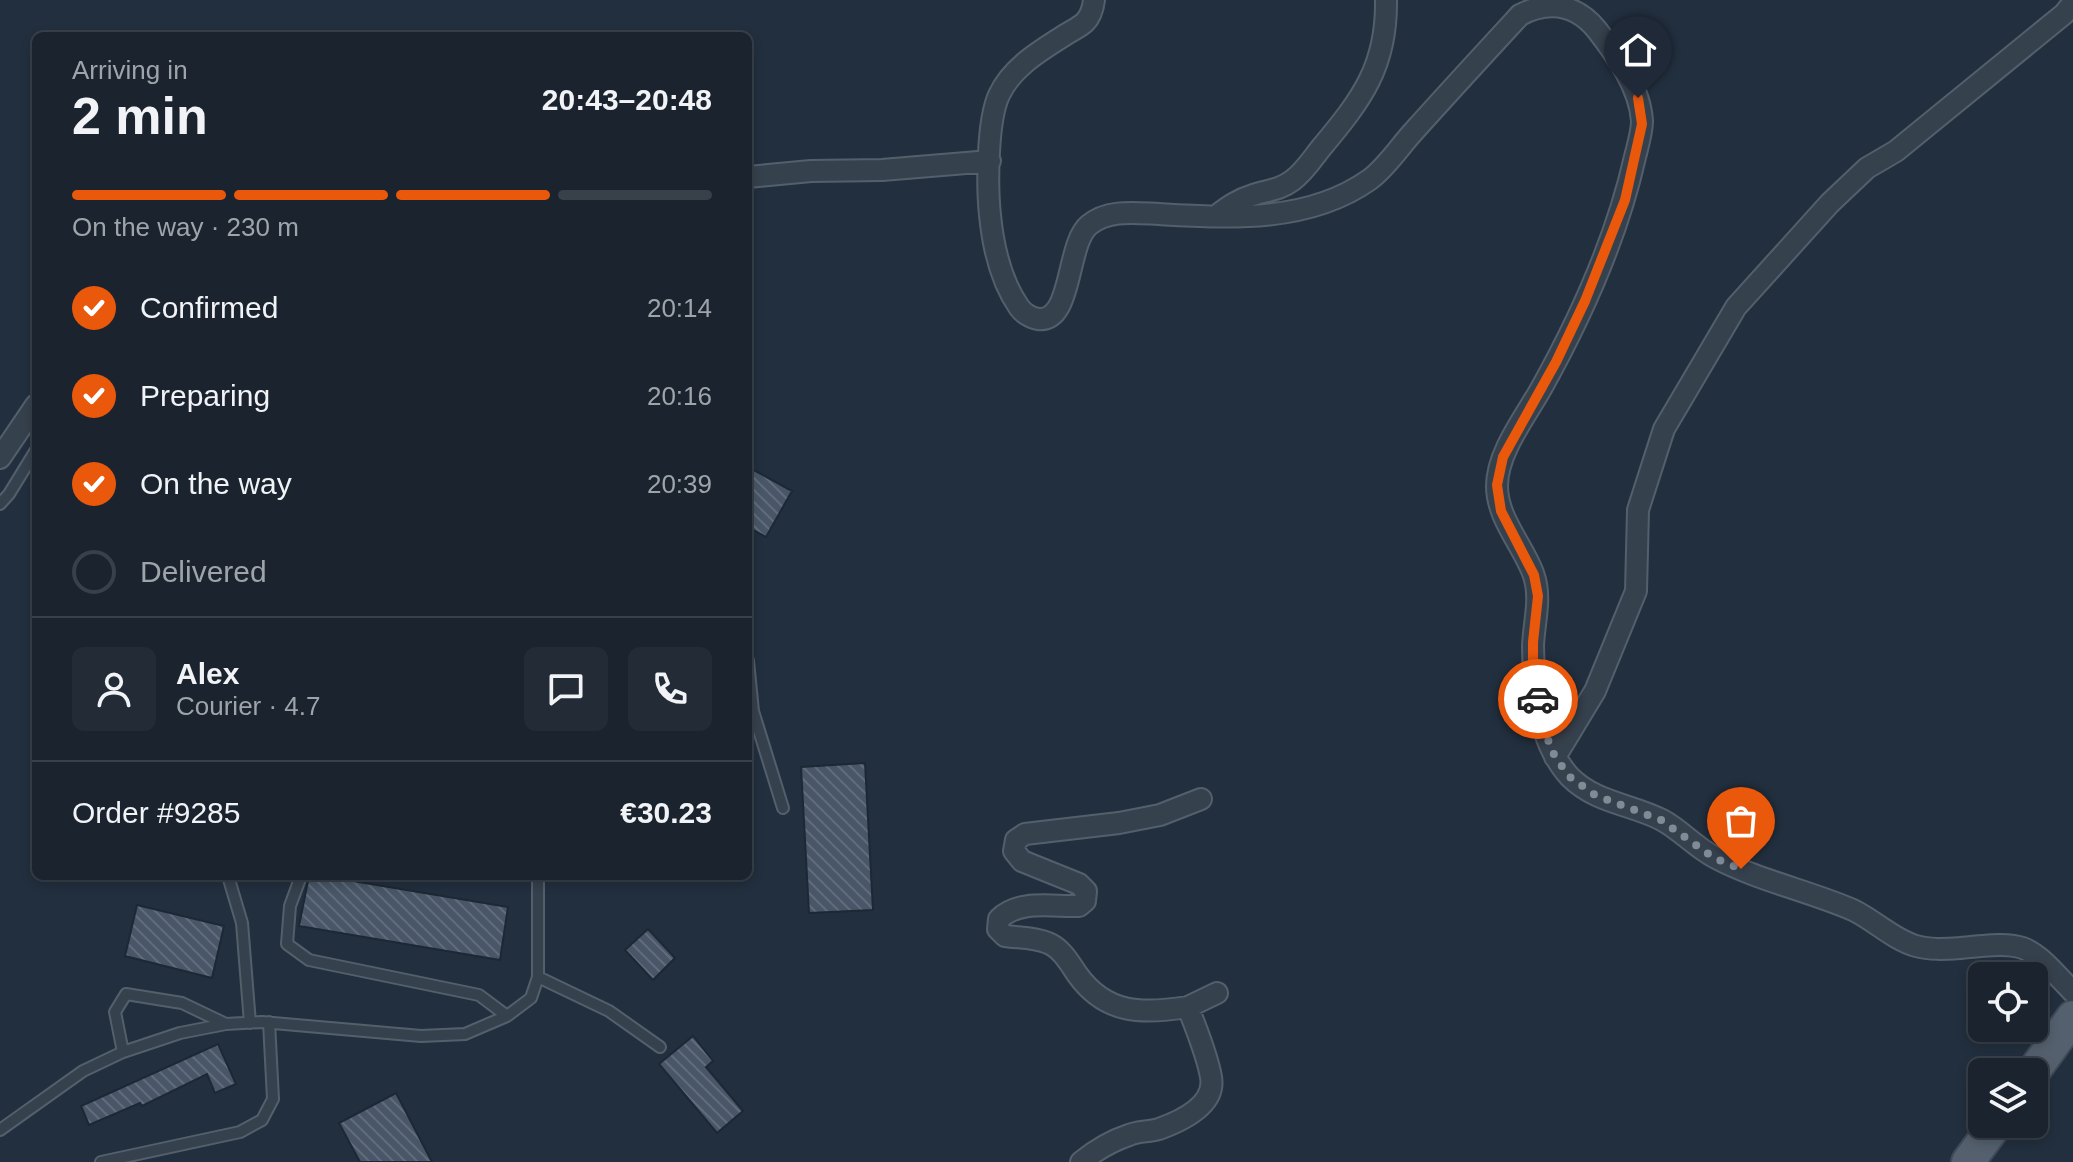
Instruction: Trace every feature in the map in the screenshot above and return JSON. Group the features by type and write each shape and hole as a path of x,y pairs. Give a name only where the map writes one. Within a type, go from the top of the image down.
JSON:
{"main road":[{"path":"2043,1058 2073,1017"},
{"path":"1968,1162 1986,1138"}],"street":[{"path":"1094,0 1093,9 1085,21 1033,55 1016,71 999,96 993,121 990,215 999,261 1011,295 1022,312 1037,319 1050,318 1058,309 1078,239 1089,225 1120,213 1261,216 1335,198 1371,179 1520,15 1537,6 1583,7 1627,74 1638,98 1642,124 1625,200 1612,234 1556,362 1503,457 1497,485 1501,511 1534,575 1538,596 1533,670 1544,730 1555,757 1570,777 1595,795 1661,820 1714,858 1854,911 1912,946 1931,949 2001,943 2019,945 2041,958 2073,992"},
{"path":"1216,216 1237,201 1278,189 1296,178 1348,116 1382,51 1386,0"},
{"path":"1555,757 1595,691 1636,591 1638,510 1664,429 1736,307 1830,203 1867,168 1896,151 2064,14 2073,3"},
{"path":"752,177 990,161"},
{"path":"0,458 32,411"},
{"path":"1201,799 1160,815 1025,834 1016,840 1014,851 1022,861 1079,884 1086,891 1085,901 1079,906 1034,906 1007,911 999,919 998,929 1005,936 1051,944 1096,996 1113,1005 1135,1011 1162,1011 1188,1007 1217,993"},
{"path":"1081,1162 1097,1149 1131,1134 1180,1120 1200,1107 1209,1096 1212,1079 1188,1007"}],"lane":[{"path":"0,504 32,456"},
{"path":"752,701 783,808"},
{"path":"229,880 242,923 250,1023"},
{"path":"300,880 290,906 287,944 309,960 479,995 507,1016"},
{"path":"0,1130 83,1071 123,1052 180,1033 226,1024 269,1022 421,1036 465,1034 507,1016 531,998 538,977 538,880"},
{"path":"538,977 609,1011 660,1047"},
{"path":"123,1052 115,1012 126,994 182,1003 226,1024"},
{"path":"101,1162 240,1132 262,1120 273,1099 269,1022"}],"building":[{"path":"752,469 792,491 766,537 752,529"},
{"path":"865,763 873,910 809,913 801,767"},
{"path":"308,880 347,880 508,907 500,960 299,926"},
{"path":"137,905 224,926 212,978 125,956"},
{"path":"648,929 675,958 653,980 625,950"},
{"path":"693,1036 713,1061 706,1067 743,1111 717,1133 659,1064"},
{"path":"218,1044 236,1084 215,1093 207,1074 142,1106 140,1103 89,1125 81,1106"},
{"path":"396,1093 432,1162 360,1162 339,1123"}],"way so far":[{"path":"1538,699 1544,730 1555,757 1570,777 1595,795 1661,820 1714,858 1741,869"}],"route":[{"path":"1538,699 1533,670 1538,596 1534,575 1501,511 1497,485 1503,457 1556,362 1585,301 1625,200 1642,124 1638,98"}]}
